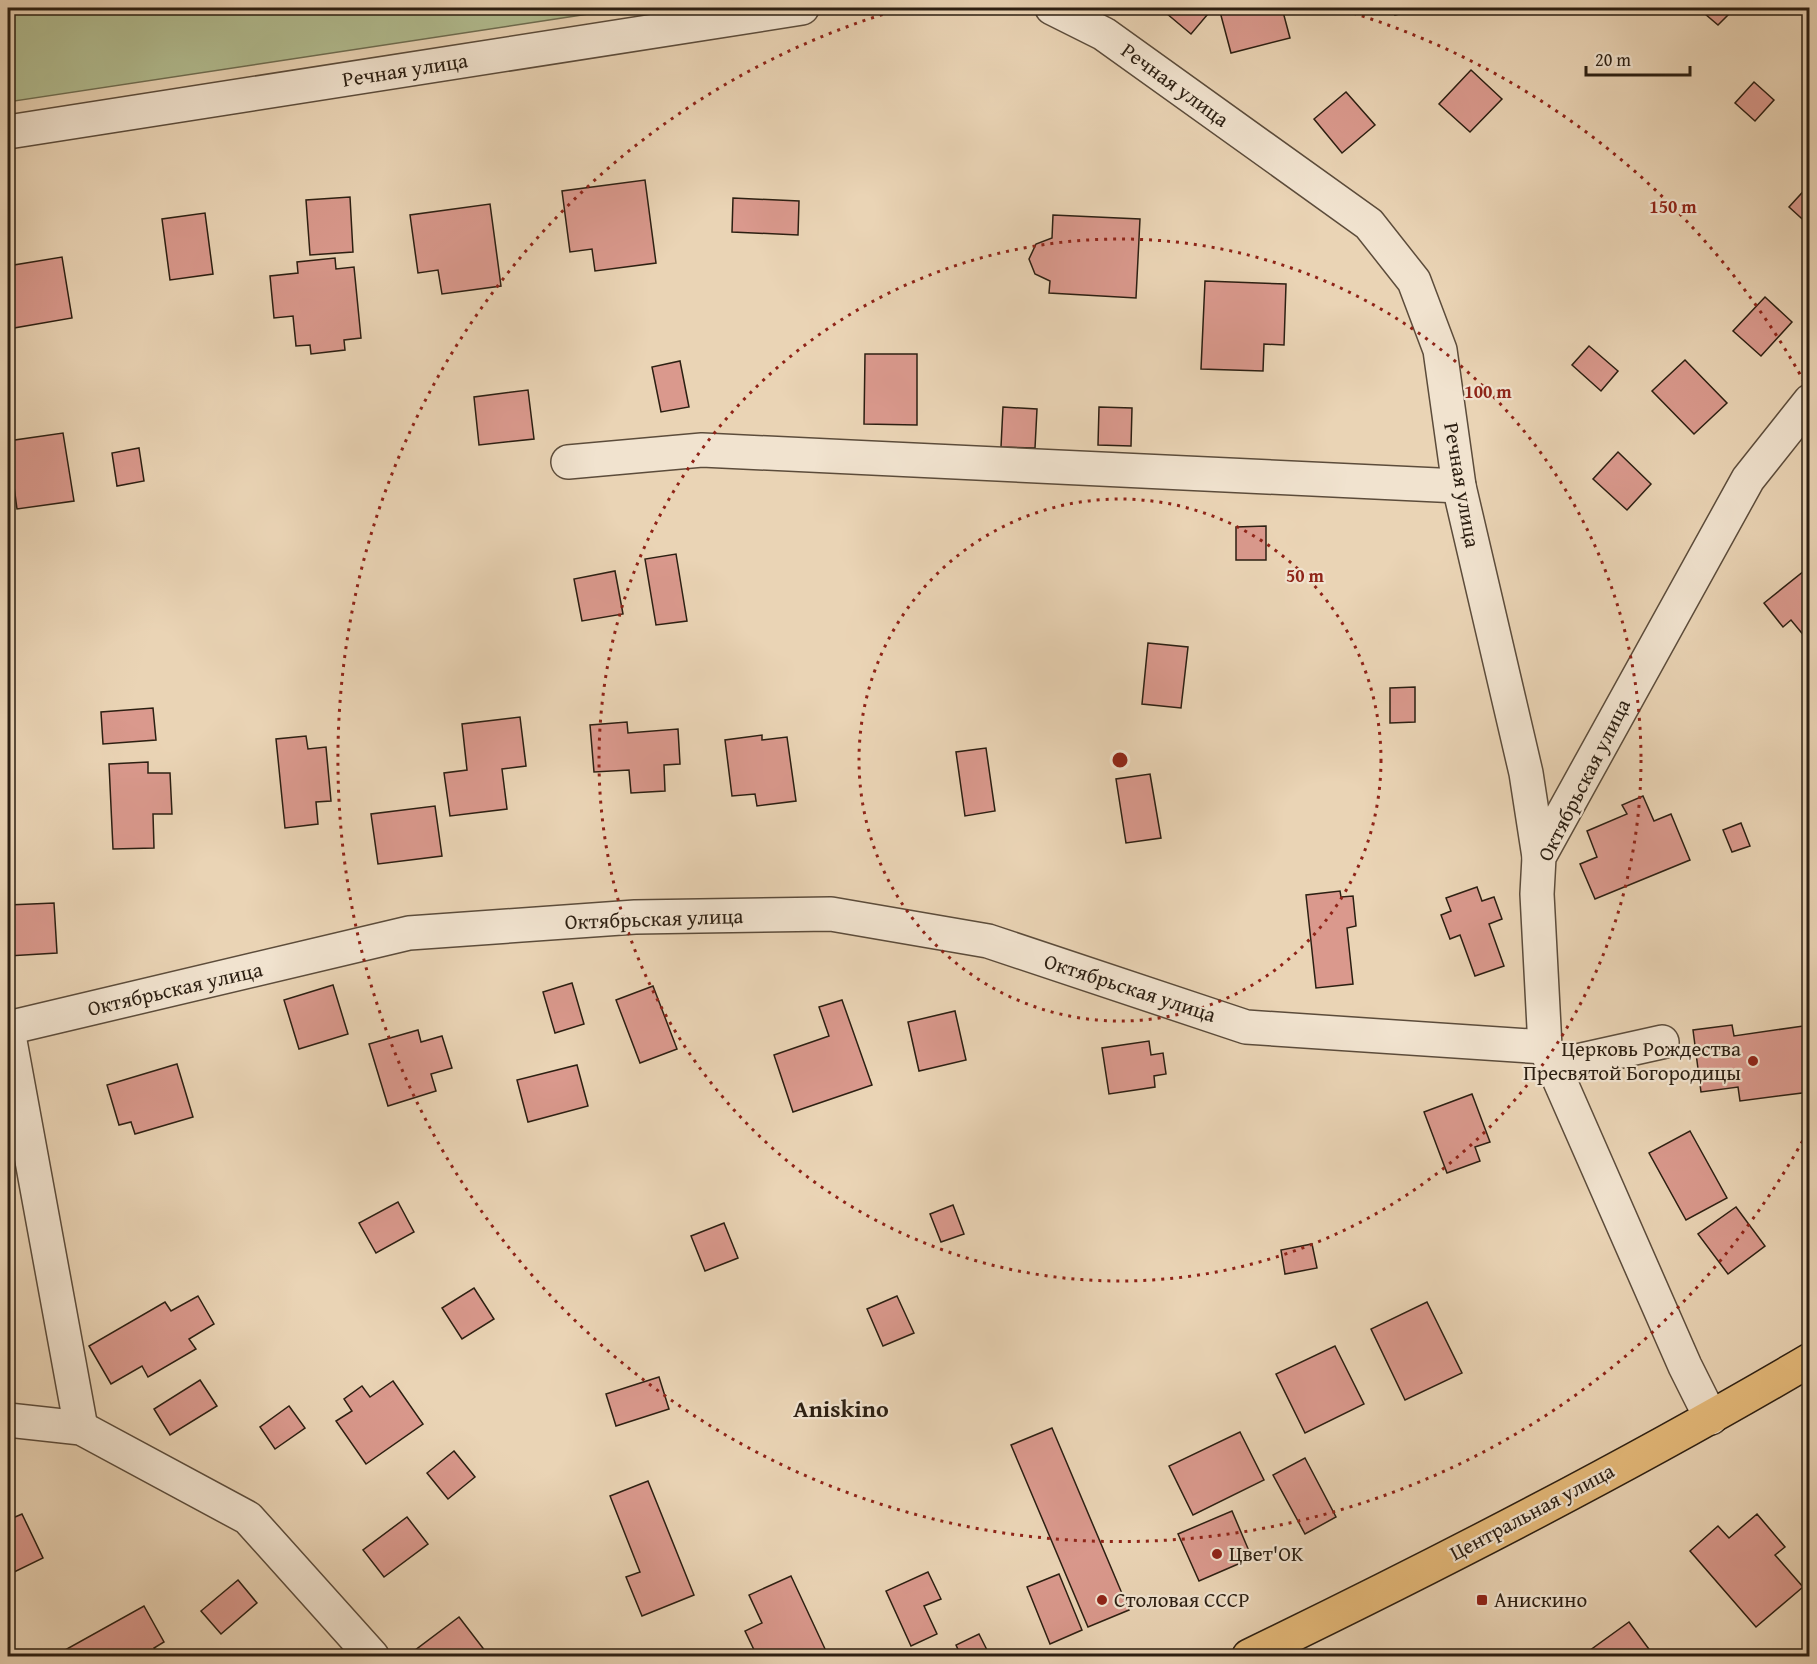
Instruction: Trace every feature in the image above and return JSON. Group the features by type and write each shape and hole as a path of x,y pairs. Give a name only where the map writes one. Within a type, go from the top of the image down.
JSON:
{"main road":[{"name":"Центральная улица","path":"1249,1656 1458,1552 1711,1418 1809,1360"}],"street":[{"name":"Речная улица","path":"8,132 802,8"},
{"name":"Речная улица","path":"1052,8 1104,34 1369,224 1414,281 1440,350 1459,486 1526,773 1539,857"},
{"name":"Октябрьская улица","path":"8,1029 409,933 635,917 831,914 988,941 1246,1027 1550,1057 1537,894 1539,857 1748,479 1809,402"},
{"path":"568,462 702,450 1459,486"},
{"path":"8,1029 81,1428"},
{"path":"1662,1042 1550,1057 1684,1366 1711,1418"},
{"path":"8,1420 81,1428 248,1518 372,1656"}],"green space":[{"path":"8,8 628,8 8,102"}],"building":[{"path":"1171,8 1213,8 1191,34 1166,13"},
{"path":"1219,8 1282,8 1290,38 1231,53"},
{"path":"1393,8 1421,8 1395,15"},
{"path":"1698,8 1724,8 1730,13 1718,25"},
{"path":"1471,70 1502,99 1470,132 1439,104"},
{"path":"1754,82 1774,100 1755,121 1735,103"},
{"path":"1346,92 1375,125 1342,153 1314,119"},
{"path":"645,180 656,263 595,271 592,249 570,252 562,191"},
{"path":"1810,184 1810,226 1789,207"},
{"path":"350,197 353,252 310,255 306,200"},
{"path":"733,198 799,201 798,235 732,232"},
{"path":"490,204 501,286 442,294 438,270 418,273 410,215"},
{"path":"205,213 213,274 170,280 162,219"},
{"path":"1053,215 1140,219 1136,298 1049,293 1050,281 1035,274 1029,259 1036,244 1052,238"},
{"path":"62,257 72,318 8,329 8,266"},
{"path":"335,258 336,269 354,267 361,338 344,340 345,350 311,354 310,345 296,346 293,316 274,318 270,276 298,273 297,262"},
{"path":"1205,281 1286,284 1284,345 1264,344 1263,371 1201,369"},
{"path":"1765,297 1792,322 1761,356 1733,331"},
{"path":"1589,346 1618,371 1601,391 1572,365"},
{"path":"865,354 917,354 917,425 864,424"},
{"path":"1685,360 1727,403 1694,434 1652,391"},
{"path":"680,361 689,407 661,412 652,367"},
{"path":"528,390 534,439 479,445 474,397"},
{"path":"1003,407 1037,409 1035,448 1001,447"},
{"path":"1099,407 1132,408 1131,446 1098,445"},
{"path":"63,433 74,501 17,509 8,441"},
{"path":"139,448 144,481 117,486 112,453"},
{"path":"1618,452 1651,484 1627,510 1593,479"},
{"path":"1266,526 1266,560 1236,560 1236,527"},
{"path":"676,554 687,621 656,625 645,559"},
{"path":"1809,567 1810,643 1791,620 1783,627 1764,603"},
{"path":"615,571 623,614 582,621 574,579"},
{"path":"1148,643 1188,647 1181,708 1142,704"},
{"path":"1415,687 1415,722 1390,723 1390,688"},
{"path":"153,708 156,740 103,744 101,712"},
{"path":"520,717 526,766 502,769 507,809 450,816 444,773 467,770 462,724"},
{"path":"627,722 628,733 678,729 680,764 664,765 665,791 631,793 629,770 594,772 590,725"},
{"path":"762,735 762,740 787,737 796,801 757,806 755,794 732,796 725,740"},
{"path":"306,736 308,749 326,747 331,801 316,802 318,824 285,828 276,739"},
{"path":"986,748 995,811 965,816 956,752"},
{"path":"148,762 148,773 170,773 172,814 153,814 154,848 113,849 109,764"},
{"path":"1150,774 1161,838 1126,843 1116,779"},
{"path":"1643,796 1654,821 1671,814 1690,860 1595,899 1580,864 1597,857 1587,831 1627,814 1622,805"},
{"path":"435,806 442,856 378,864 371,814"},
{"path":"1741,823 1750,846 1732,852 1723,830"},
{"path":"1477,887 1482,901 1494,897 1502,919 1489,924 1504,966 1475,976 1460,935 1450,939 1441,915 1451,911 1446,898"},
{"path":"1340,891 1341,897 1353,896 1356,926 1347,928 1353,984 1316,988 1306,895"},
{"path":"54,903 57,953 8,956 8,905"},
{"path":"572,983 584,1024 555,1033 543,992"},
{"path":"333,985 348,1034 299,1049 284,1000"},
{"path":"653,986 677,1049 640,1063 616,1000"},
{"path":"842,1000 872,1085 793,1112 774,1055 829,1036 819,1007"},
{"path":"955,1011 966,1060 919,1071 908,1022"},
{"name":"Церковь Рождества Пресвятой Богородицы","path":"1732,1025 1734,1036 1810,1025 1810,1092 1740,1101 1738,1087 1701,1092 1693,1030"},
{"path":"418,1030 421,1042 442,1036 452,1068 431,1074 436,1091 388,1106 369,1044"},
{"path":"1149,1041 1151,1055 1163,1053 1166,1074 1154,1076 1155,1087 1109,1094 1102,1048"},
{"path":"177,1064 193,1117 135,1134 131,1122 119,1125 107,1085"},
{"path":"577,1065 588,1106 528,1122 517,1080"},
{"path":"1472,1094 1490,1142 1475,1147 1480,1161 1447,1173 1424,1112"},
{"path":"1690,1131 1727,1198 1686,1220 1649,1153"},
{"path":"398,1202 414,1232 376,1253 359,1223"},
{"path":"953,1205 964,1234 941,1242 930,1214"},
{"path":"1736,1207 1765,1246 1728,1274 1698,1234"},
{"path":"724,1223 738,1258 705,1271 691,1236"},
{"path":"1312,1244 1317,1268 1285,1274 1281,1250"},
{"path":"474,1288 494,1319 462,1339 442,1308"},
{"path":"198,1296 214,1324 189,1339 196,1349 148,1377 142,1366 111,1384 89,1346 165,1302 171,1311"},
{"path":"897,1296 914,1333 883,1346 867,1309"},
{"path":"1427,1302 1462,1373 1405,1400 1371,1329"},
{"path":"1335,1346 1364,1404 1305,1433 1276,1374"},
{"path":"659,1377 669,1409 616,1426 606,1394"},
{"path":"200,1380 217,1406 170,1435 154,1409"},
{"path":"393,1381 423,1424 366,1464 336,1421 352,1411 344,1399 362,1386 370,1397"},
{"path":"289,1406 305,1428 275,1449 260,1427"},
{"path":"1052,1428 1129,1610 1088,1627 1011,1445"},
{"path":"1240,1432 1264,1480 1193,1515 1169,1466"},
{"path":"454,1451 475,1477 448,1499 427,1473"},
{"path":"1305,1458 1336,1517 1305,1534 1273,1475"},
{"path":"648,1481 694,1595 642,1616 626,1577 640,1572 610,1496"},
{"path":"1232,1511 1252,1558 1199,1581 1178,1534"},
{"path":"22,1514 43,1558 8,1575 8,1520"},
{"path":"1757,1514 1785,1547 1775,1555 1803,1587 1756,1627 1690,1551 1718,1526 1729,1538"},
{"path":"407,1517 428,1544 384,1577 363,1550"},
{"path":"928,1572 941,1599 924,1606 937,1634 911,1646 886,1591"},
{"path":"1059,1574 1082,1630 1050,1644 1027,1587"},
{"path":"791,1576 826,1651 814,1656 778,1656 777,1654 757,1656 745,1631 762,1623 749,1595"},
{"path":"238,1580 257,1603 221,1634 201,1611"},
{"path":"144,1606 164,1642 154,1648 159,1656 69,1656 65,1650"},
{"path":"459,1617 489,1656 418,1656 414,1651"},
{"path":"1629,1622 1654,1656 1582,1656"},
{"path":"979,1634 990,1656 961,1656 956,1645"}],"place":[{"name":"Церковь Рождества Пресвятой Богородицы","path":"1753,1061"},
{"name":"Цвет'OK","path":"1217,1554"},
{"name":"Столовая СССР","path":"1102,1600"},
{"name":"Анискино","path":"1482,1600"}],"district":[{"name":"Aniskino","path":"841,1409"}]}
